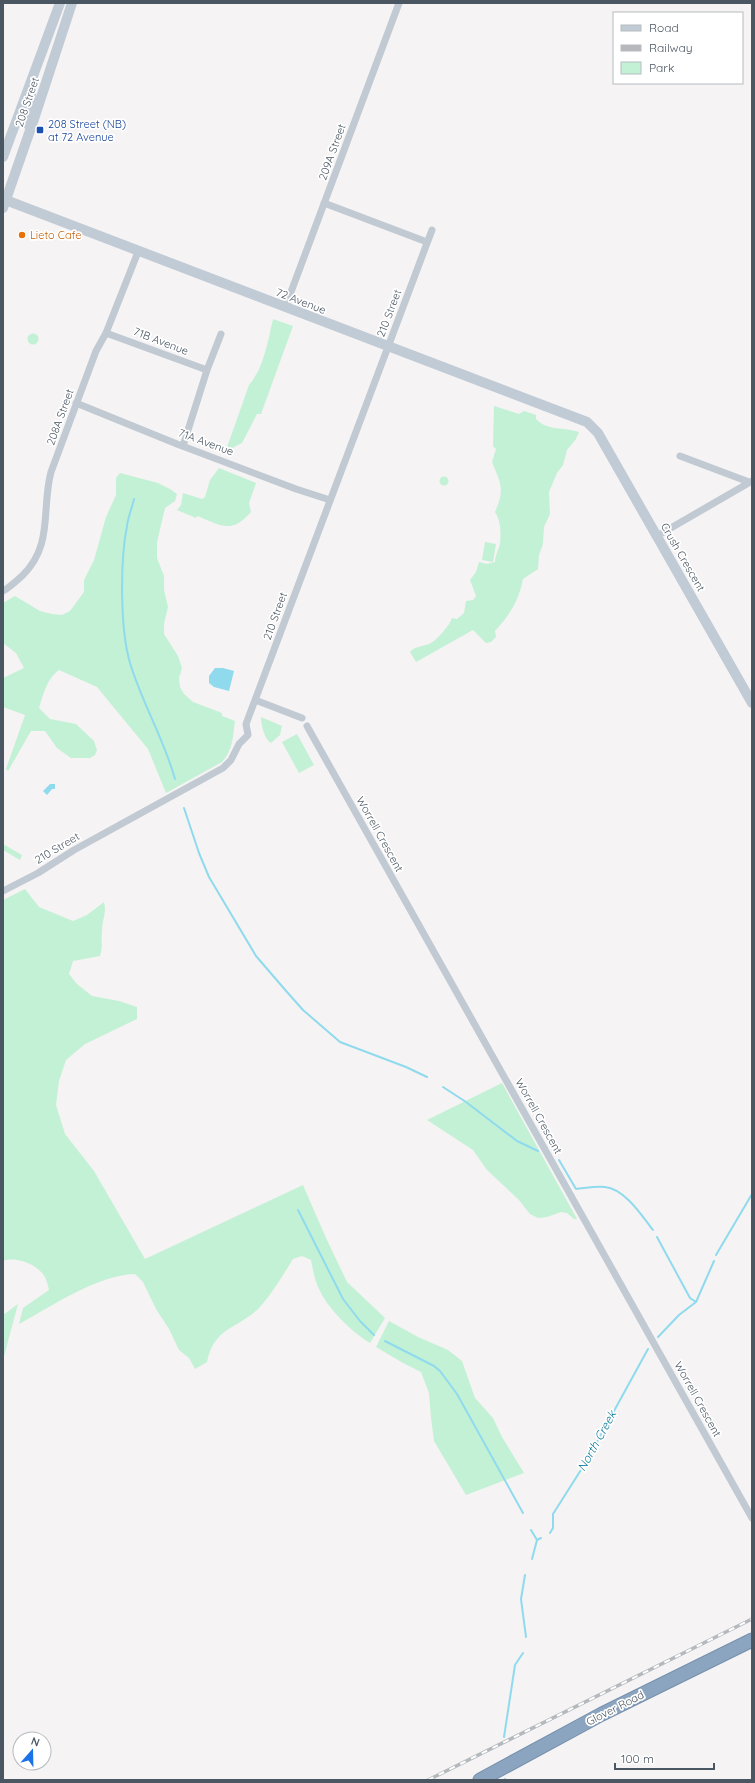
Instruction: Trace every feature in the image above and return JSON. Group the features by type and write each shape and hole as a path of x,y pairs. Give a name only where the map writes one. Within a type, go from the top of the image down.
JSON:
{"highway":[{"name":"Glover Road","path":"480,1780 602,1714 752,1640"}],"main road":[{"name":"208 Street","path":"3,157 60,3"},
{"name":"208 Street","path":"4,203 34,119 72,3"},
{"path":"4,203 7,180 26,127 31,104 32,76"},
{"name":"72 Avenue","path":"4,203 138,252 582,420 591,425"},
{"name":"Crush Crescent","path":"591,425 598,433 752,703"}],"street":[{"name":"209A Street","path":"286,308 399,3"},
{"path":"324,203 427,242"},
{"name":"210 Street","path":"3,891 38,873 74,850 223,768 231,760 239,744 248,735 246,724 432,230"},
{"name":"208A Street","path":"3,591 10,587 27,571 38,554 45,535 47,488 51,472 96,351 106,333 138,252"},
{"name":"71B Avenue","path":"106,333 207,370"},
{"path":"183,446 207,370 221,334"},
{"name":"71A Avenue","path":"76,403 183,446 296,489 330,500"},
{"path":"680,456 751,482"},
{"path":"656,536 751,482"},
{"path":"255,700 302,718"},
{"name":"Worrell Crescent","path":"307,726 752,1518"}],"green space":[{"path":"273,319 293,326 261,414 257,414 242,443 234,447 229,454 225,453 249,385 262,362"},
{"path":"33,333 37,335 39,339 37,343 33,345 29,343 27,339 29,335"},
{"path":"494,406 519,414 524,411 536,415 536,419 540,423 550,427 579,432 576,439 567,450 563,465 557,473 549,492 550,514 544,527 543,544 539,555 538,569 523,579 519,594 513,607 495,631 496,637 491,642 486,643 473,630 416,662 410,652 415,648 434,641 440,636 452,618 457,619 464,613 466,601 473,600 476,596 470,580 476,572 479,562 487,564 495,562 499,546 500,527 495,512 500,498 501,487 492,462 496,449 493,446"},
{"path":"219,468 256,483 249,503 251,512 244,519 238,524 226,526 219,525 197,516 196,518 177,510 181,505 183,493 202,499 205,497 210,480"},
{"path":"120,473 158,483 177,494 175,501 165,508 157,542 157,558 164,576 164,590 168,607 164,624 164,634 178,656 182,668 179,678 180,687 184,694 193,702 222,713 222,716 235,721 230,748 222,762 166,793 148,749 97,687 59,670 48,682 39,708 50,719 76,724 94,741 97,750 95,755 90,758 71,758 57,748 45,731 31,731 8,771 6,769 25,715 3,707 3,678 24,668 16,653 3,643 3,603 15,596 40,611 62,615 70,611 84,592 84,580 94,560 106,517 116,495 116,478"},
{"path":"442,477 446,477 448,481 446,485 442,485 440,483 440,479"},
{"path":"485,542 496,544 493,562 482,560"},
{"path":"261,717 282,726 280,735 271,743 266,738 262,727"},
{"path":"297,734 314,765 299,773 282,742"},
{"path":"3,844 22,855 20,860 3,850"},
{"path":"25,889 39,907 73,921 87,915 104,902 105,910 100,956 73,961 69,974 77,984 92,996 119,1001 137,1007 137,1019 85,1044 66,1060 59,1081 56,1105 65,1134 94,1171 145,1259 303,1185 347,1282 385,1318 370,1343 348,1327 329,1306 317,1284 311,1260 302,1256 293,1259 264,1303 251,1315 221,1335 210,1350 207,1362 195,1369 189,1358 179,1350 143,1282 135,1274 105,1280 90,1286 19,1324 23,1308 49,1290 45,1277 32,1265 14,1260 3,1261 3,900"},
{"path":"502,1083 577,1219 574,1219 567,1213 561,1212 547,1217 538,1218 530,1214 519,1200 487,1170 473,1150 427,1120"},
{"path":"18,1304 3,1360 3,1315"},
{"path":"389,1321 418,1337 448,1350 462,1361 475,1398 493,1418 502,1437 524,1473 466,1495 434,1441 429,1393 421,1372 376,1347"}],"water":[{"path":"215,668 223,668 234,671 229,691 214,687 209,683 209,676"},
{"path":"50,784 55,784 55,789 52,789 47,795 43,791"}],"waterway":[{"path":"134,499 128,523 123,557 122,595 124,632 130,663 135,678 165,750 175,779"},
{"path":"184,808 199,853 209,877 256,956 303,1010 340,1042 406,1067 427,1077"},
{"path":"443,1087 466,1102 517,1141 538,1151"},
{"path":"559,1160 576,1189 595,1187 612,1189 626,1198 653,1230"},
{"name":"North Creek","path":"716,1255 752,1194"},
{"path":"298,1210 343,1299 360,1321 374,1335"},
{"path":"657,1237 690,1298 696,1302"},
{"name":"North Creek","path":"658,1337 679,1315 696,1302 714,1261"},
{"path":"385,1341 434,1366 440,1371 457,1394 523,1513"},
{"name":"North Creek","path":"550,1533 553,1528 553,1514 586,1462 648,1349"},
{"path":"531,1530 537,1540"},
{"name":"North Creek","path":"537,1540 541,1538"},
{"name":"North Creek","path":"532,1559 537,1540"},
{"name":"North Creek","path":"525,1575 521,1599 526,1637"},
{"name":"North Creek","path":"504,1737 515,1665 523,1653"}],"railway":[{"path":"428,1780 752,1619"}],"place":[{"name":"208 Street (NB) at 72 Avenue","path":"40,130"},
{"name":"Lieto Cafe","path":"22,235"}]}
